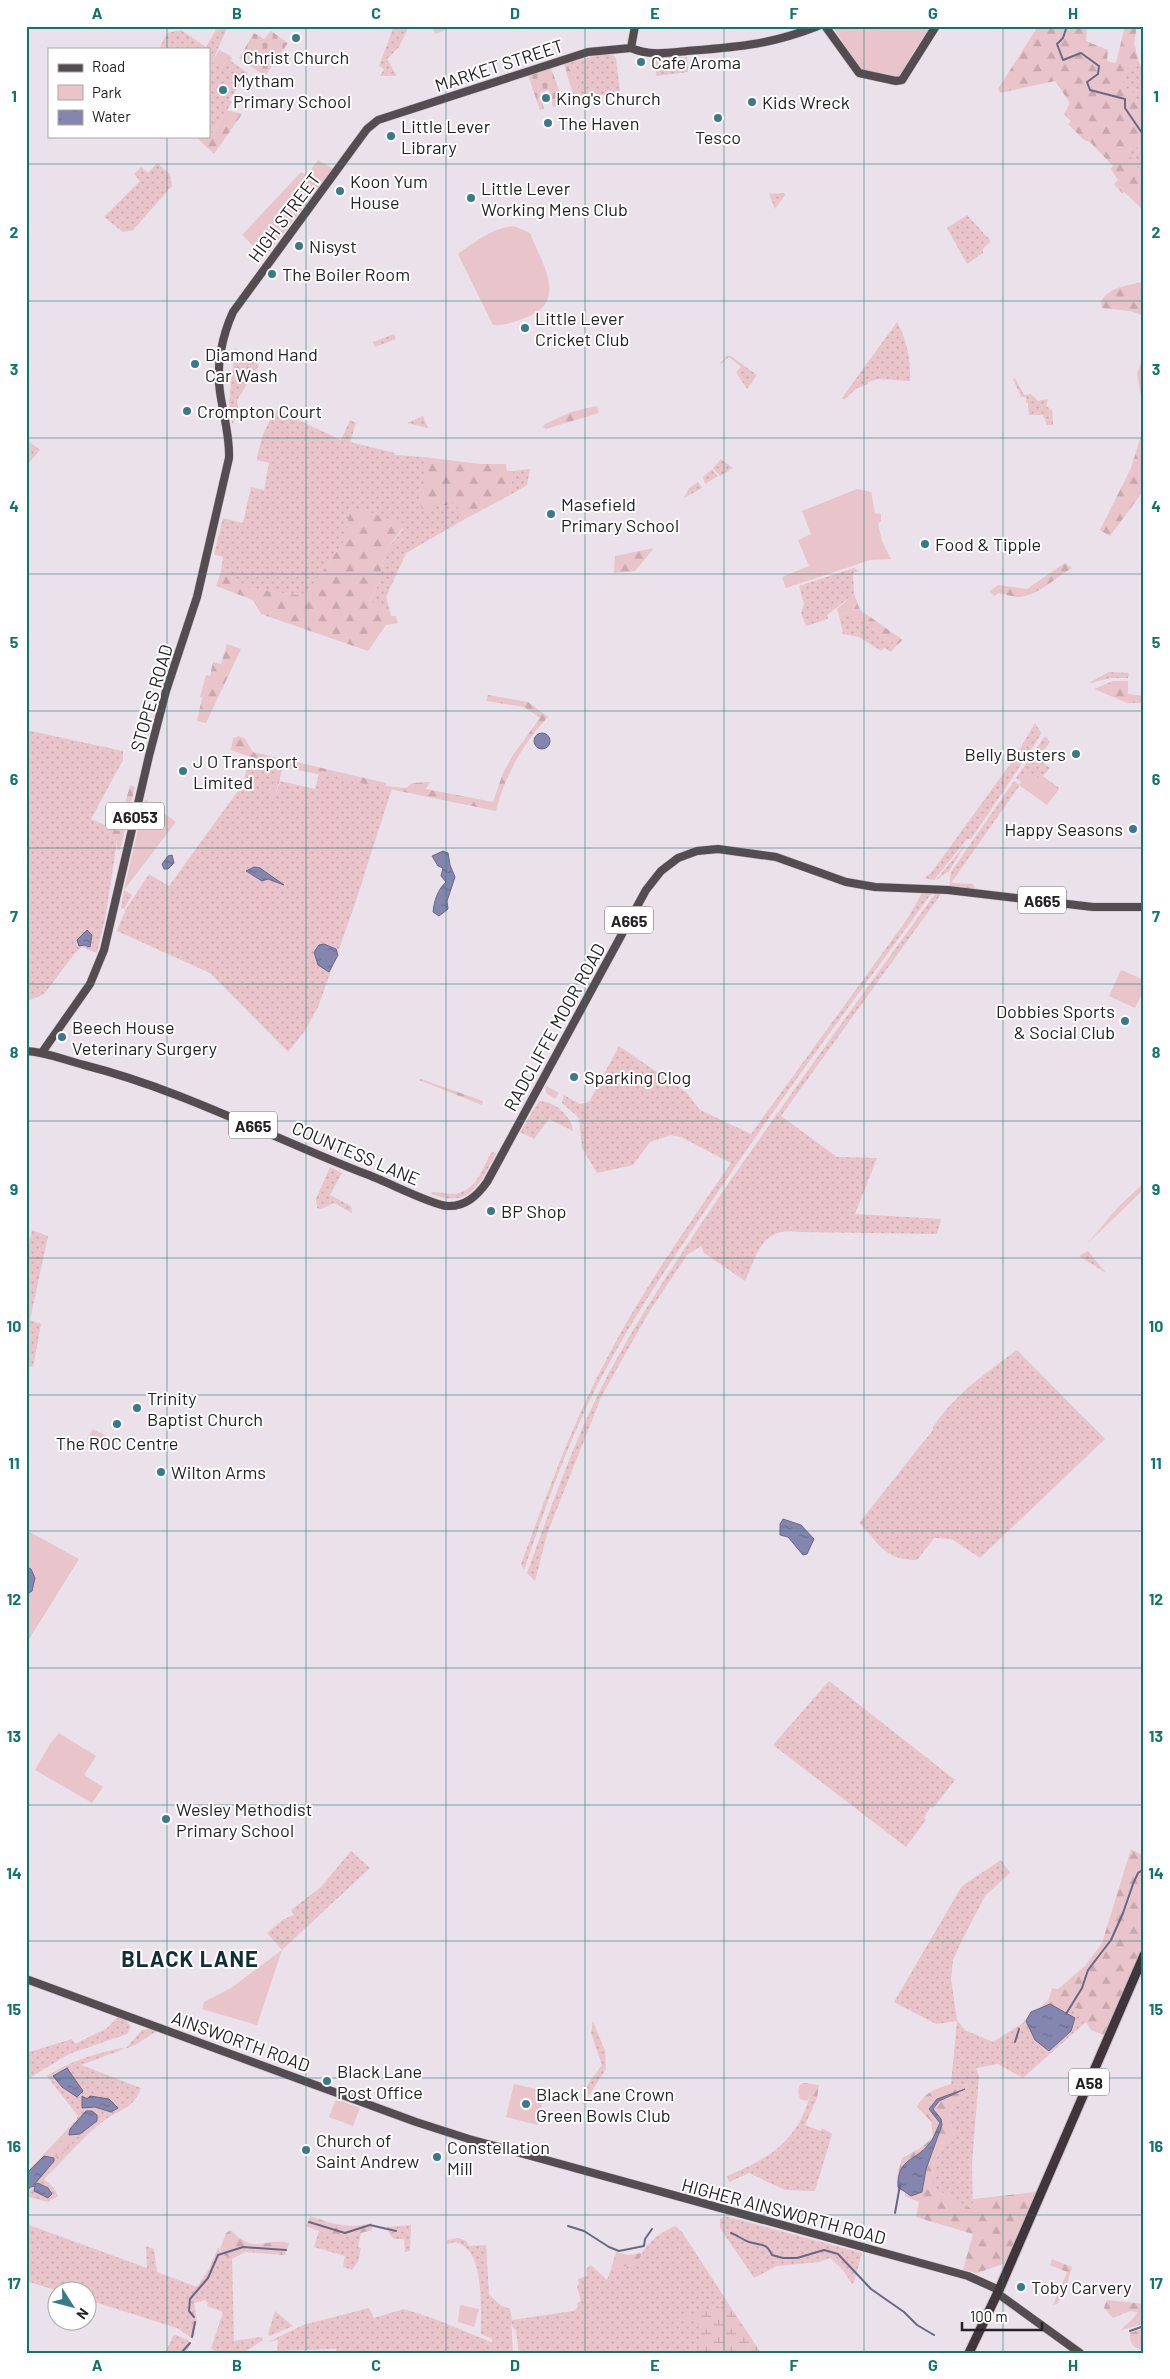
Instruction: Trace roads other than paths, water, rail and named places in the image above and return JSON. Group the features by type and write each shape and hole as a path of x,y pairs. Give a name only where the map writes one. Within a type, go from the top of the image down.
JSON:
{"highway":[{"name":"A58","path":"969,2353 998,2292 1144,1955"}],"main road":[{"path":"631,48 636,26"},
{"name":"MARKET STREET","path":"378,120 588,52 631,48 652,53 729,49 793,36 818,26"},
{"path":"826,26 859,73 896,81 902,80 936,26"},
{"name":"HIGH STREET","path":"224,338 228,323 238,302 357,142 378,120"},
{"name":"STOPES ROAD","path":"43,1051 90,984 104,950 160,713 199,587 228,465 230,446 219,389 224,338"},
{"name":"RADCLIFFE MOOR ROAD","path":"461,1205 476,1195 487,1182 646,890 668,864 697,851 729,850 792,861 857,884 941,890 1093,907 1144,907"},
{"name":"A665","path":"26,1051 43,1051"},
{"name":"COUNTESS LANE","path":"43,1051 66,1060 122,1074 159,1087 243,1120 341,1165 446,1206 461,1205"},
{"name":"AINSWORTH ROAD","path":"26,1979 416,2122 498,2148 560,2164"},
{"name":"HIGHER AINSWORTH ROAD","path":"560,2164 968,2276 998,2292 1080,2353"}],"water":[{"path":"542,733 550,741 542,749 534,741"},
{"path":"443,851 448,853 455,877 447,901 448,909 439,916 433,912 434,904 446,882 441,876 443,868 438,866 432,856"},
{"path":"172,855 174,863 168,869 164,869 162,864 168,856"},
{"path":"254,867 260,868 284,885 268,879 262,881 246,871"},
{"path":"87,930 92,935 90,947 79,946 77,940"},
{"path":"324,944 336,949 338,955 329,972 318,965 314,952 319,945"},
{"path":"783,1519 801,1525 814,1539 807,1554 803,1555 788,1537 780,1535 780,1524"},
{"path":"27,1567 31,1569 35,1578 32,1591 26,1595"},
{"path":"1050,2004 1075,2018 1071,2031 1049,2051 1035,2040 1026,2021 1031,2012"},
{"path":"67,2068 83,2091 77,2097 62,2087 53,2076"},
{"path":"965,2089 939,2101 933,2109 941,2119 942,2125 926,2169 922,2192 911,2196 898,2187 898,2178 904,2165 924,2150 934,2137 940,2123 929,2109 937,2099"},
{"path":"82,2096 87,2099 90,2096 109,2099 118,2108 111,2112 95,2107 82,2108"},
{"path":"86,2111 92,2111 97,2115 97,2121 80,2134 69,2135 70,2129"},
{"path":"44,2156 54,2158 54,2161 34,2185 38,2183 48,2188 52,2194 48,2198 34,2191 35,2186 30,2187 26,2193 26,2174"}],"waterway":[{"path":"1067,26 1063,38 1057,44 1063,60 1081,53 1099,66 1098,74 1087,82 1090,90 1125,99 1125,108 1144,136"},
{"path":"1066,2014 1082,1988 1088,1970 1111,1940 1138,1873 1144,1869"},
{"path":"1015,2042 1019,2029"},
{"path":"895,2213 900,2185"},
{"path":"309,2222 345,2233 370,2225 396,2231"},
{"path":"568,2226 584,2231 619,2251 644,2246 645,2239 652,2229"},
{"path":"731,2233 749,2242 763,2245 768,2248 772,2255 783,2258 797,2258 824,2250 838,2254 871,2289 904,2312 917,2325 934,2335"},
{"path":"194,2317 189,2311 190,2299 208,2278 218,2255 243,2247 286,2250"},
{"path":"192,2337 195,2322"},
{"path":"1130,2331 1144,2326"},
{"path":"181,2353 190,2343"}],"place":[{"name":"Christ Church","path":"296,38"},
{"name":"Cafe Aroma","path":"641,62"},
{"name":"Mytham Primary School","path":"223,90"},
{"name":"King's Church","path":"546,98"},
{"name":"Kids Wreck","path":"752,102"},
{"name":"Tesco","path":"718,118"},
{"name":"The Haven","path":"548,123"},
{"name":"Little Lever Library","path":"391,136"},
{"name":"Koon Yum House","path":"340,191"},
{"name":"Little Lever Working Mens Club","path":"471,198"},
{"name":"Nisyst","path":"299,246"},
{"name":"The Boiler Room","path":"272,274"},
{"name":"Little Lever Cricket Club","path":"525,328"},
{"name":"Diamond Hand Car Wash","path":"195,364"},
{"name":"Crompton Court","path":"187,411"},
{"name":"Masefield Primary School","path":"551,514"},
{"name":"Food & Tipple","path":"925,544"},
{"name":"Belly Busters","path":"1076,754"},
{"name":"J O Transport Limited","path":"183,771"},
{"name":"Happy Seasons","path":"1133,829"},
{"name":"Dobbies Sports & Social Club","path":"1125,1021"},
{"name":"Beech House Veterinary Surgery","path":"62,1037"},
{"name":"Sparking Clog","path":"574,1077"},
{"name":"BP Shop","path":"491,1211"},
{"name":"Trinity Baptist Church","path":"137,1408"},
{"name":"The ROC Centre","path":"117,1424"},
{"name":"Wilton Arms","path":"161,1472"},
{"name":"Wesley Methodist Primary School","path":"166,1819"},
{"name":"Black Lane Post Office","path":"327,2081"},
{"name":"Black Lane Crown Green Bowls Club","path":"526,2104"},
{"name":"Church of Saint Andrew","path":"306,2150"},
{"name":"Constellation Mill","path":"437,2157"},
{"name":"Toby Carvery","path":"1021,2287"}],"district":[{"name":"BLACK LANE","path":"190,1958"}]}
